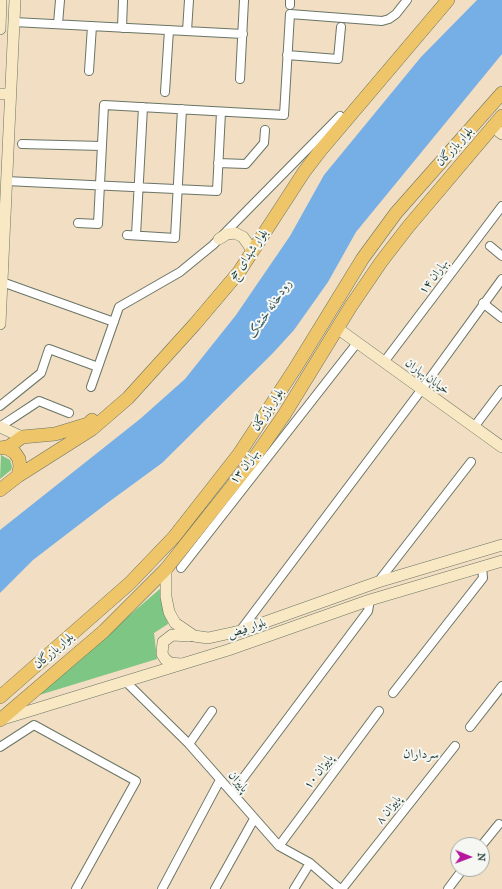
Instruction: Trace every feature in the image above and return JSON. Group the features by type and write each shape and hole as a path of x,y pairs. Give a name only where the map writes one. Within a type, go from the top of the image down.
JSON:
{"main road":[{"name":"بلوار شهدای حج","path":"22,437 55,434 88,424 123,394 229,277 250,247 300,166 340,116 438,0"},
{"name":"بلوار شهدای حج","path":"0,490 18,476 92,428 128,398 195,324 239,272 304,172 320,151 448,0"},
{"name":"بلوار بازرگان","path":"0,697 130,582 174,537 210,494 239,454 296,367 363,258 396,213 502,93"},
{"name":"بلوار بازرگان","path":"0,720 104,631 166,569 220,504 284,416 337,328 381,262 408,227 497,131 502,116"},
{"path":"4,448 22,437"},
{"path":"4,448 15,453 19,460 20,467 18,476"},
{"path":"210,494 220,504"}],"street":[{"path":"0,29 1,0"},
{"path":"0,324 6,181 5,94 14,22 15,0"},
{"path":"58,24 60,0"},
{"path":"122,28 123,0"},
{"path":"187,31 189,0"},
{"path":"240,79 244,0"},
{"path":"78,224 98,224 104,105 284,115 290,14 382,21 396,14 407,0"},
{"path":"14,22 242,34"},
{"path":"89,71 92,26"},
{"path":"287,55 338,59 341,27"},
{"path":"165,92 169,30"},
{"path":"136,235 143,107"},
{"path":"127,235 175,238 182,110"},
{"path":"6,181 217,191 221,112"},
{"path":"91,387 119,307 180,272 219,239 340,116"},
{"path":"218,163 246,164 264,143 265,130"},
{"path":"22,144 102,146"},
{"name":"بهاران ۱۴","path":"384,362 502,206"},
{"path":"219,239 227,234 235,234 243,237 250,247"},
{"path":"490,246 502,256"},
{"path":"240,630 422,389 502,279"},
{"path":"2,282 114,322"},
{"path":"483,304 502,318"},
{"name":"خیابان بهاران","path":"337,328 502,447"},
{"name":"بهاران ۱۳","path":"181,568 357,343"},
{"path":"0,406 40,373 49,349 98,367"},
{"path":"474,427 502,390"},
{"path":"0,426 39,401 69,413"},
{"path":"0,426 22,437"},
{"path":"0,426 4,448"},
{"path":"378,582 471,462"},
{"name":"بلوار فیض","path":"181,664 175,665 165,659 162,654 163,642 172,635 208,638 240,630 378,582 502,545"},
{"name":"بلوار فیض","path":"0,720 228,650 370,600 502,561"},
{"path":"393,693 483,578 482,567"},
{"path":"166,569 166,597 169,612 175,623 194,636"},
{"path":"412,572 416,586"},
{"path":"232,793 368,611 370,600"},
{"name":"پاییزان","path":"125,681 189,744 279,846 310,863 341,889"},
{"path":"470,727 502,686"},
{"path":"189,744 212,711"},
{"name":"پاییزان ۱۰","path":"279,846 379,711"},
{"path":"0,747 34,726 136,782 76,889"},
{"name":"پاییزان ۸","path":"341,889 455,746"},
{"path":"162,889 220,780"},
{"path":"215,889 254,819"},
{"path":"488,837 498,824"},
{"path":"294,889 310,863"},
{"path":"448,889 457,877"}],"green space":[{"path":"1,455 10,460 12,467 11,470 0,479"},
{"path":"161,588 168,624 154,633 157,659 36,696"}],"water":[{"name":"رودخانه خشک","path":"477,0 502,0 502,54 356,232 328,282 294,330 273,353 162,463 33,560 0,593 0,530 140,419 185,379 236,315 290,236 324,175 421,57"}],"district":[{"name":"سرداران","path":"421,755"}]}
